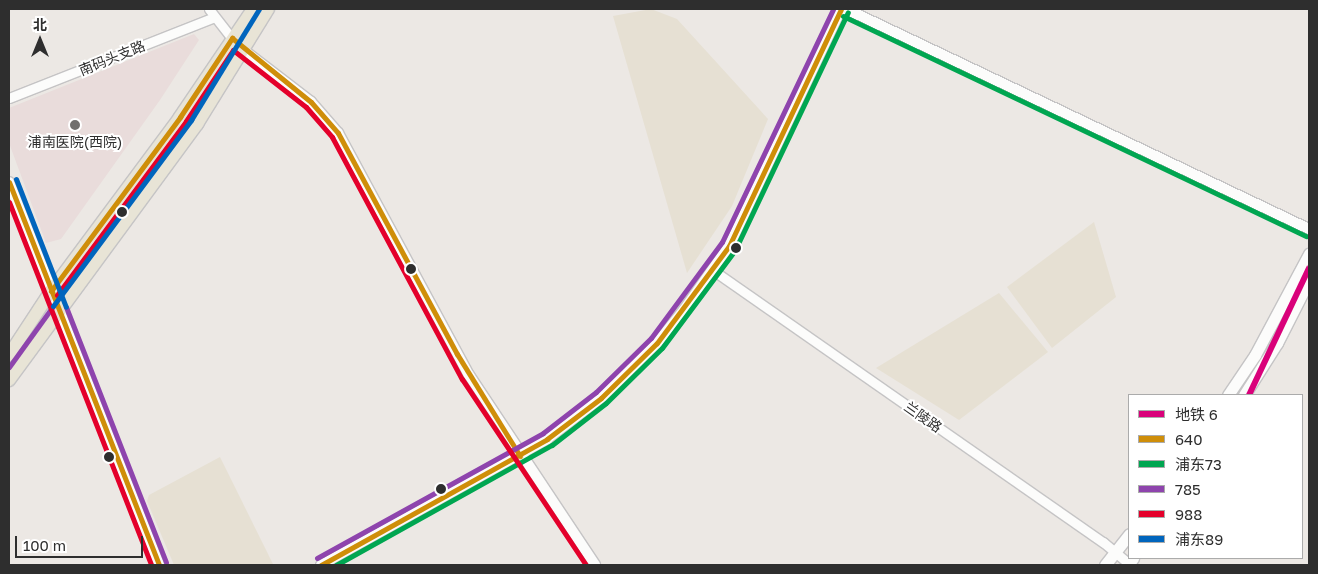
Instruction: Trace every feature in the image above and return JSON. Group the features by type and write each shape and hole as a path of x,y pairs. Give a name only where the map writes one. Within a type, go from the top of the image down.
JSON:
{"main road":[{"path":"9,355 51,291 180,117 253,9"},
{"path":"9,380 197,124 268,9"},
{"path":"1229,394 1255,355 1309,254"},
{"path":"1245,394 1277,342 1309,280"},
{"path":"1105,565 1128,535"}],"street":[{"path":"209,9 242,50 300,92 338,133 465,368 520,456 594,565"},
{"path":"322,565 520,456 575,418 622,378 671,327 714,271 748,211 841,9"},
{"path":"846,9 1309,229"},
{"name":"南码头支路","path":"9,98 215,17"},
{"path":"9,182 159,565"},
{"name":"兰陵路","path":"714,271 1103,542 1130,563"}],"shaded area":[{"path":"651,9 677,19 768,119 732,206 687,273 613,16"},
{"name":"浦南医院(西院)","path":"194,34 199,40 160,100 61,239 46,243 9,143 9,108"},
{"path":"1094,222 1116,297 1052,348 1007,287"},
{"path":"999,293 1048,352 959,420 876,368"},
{"path":"220,457 273,564 271,565 174,565 147,501 149,495"}],"metro line":[{"name":"6","path":"1249,394 1309,268"}],"transit line":[{"name":"浦东89","path":"53,306 191,120 259,9"},
{"name":"785","path":"317,558 543,433 596,392 651,338 722,242 833,9"},
{"name":"640","path":"321,565 547,439 601,398 657,343 729,246 841,9"},
{"name":"浦东73","path":"336,565 552,445 606,403 662,348 735,250 848,12"},
{"name":"浦东73","path":"843,16 1306,236"},
{"name":"640","path":"51,291 180,117 232,38 311,102 338,133 457,354 520,456"},
{"name":"988","path":"57,295 186,121 233,50 306,107 332,137 462,379 586,565"},
{"name":"浦东89","path":"16,179 66,307"},
{"name":"640","path":"9,182 159,565"},
{"name":"988","path":"9,202 151,565"},
{"name":"785","path":"9,367 53,306"},
{"name":"785","path":"66,307 166,562"}],"place":[{"name":"浦南医院(西院)","path":"75,125"}]}
